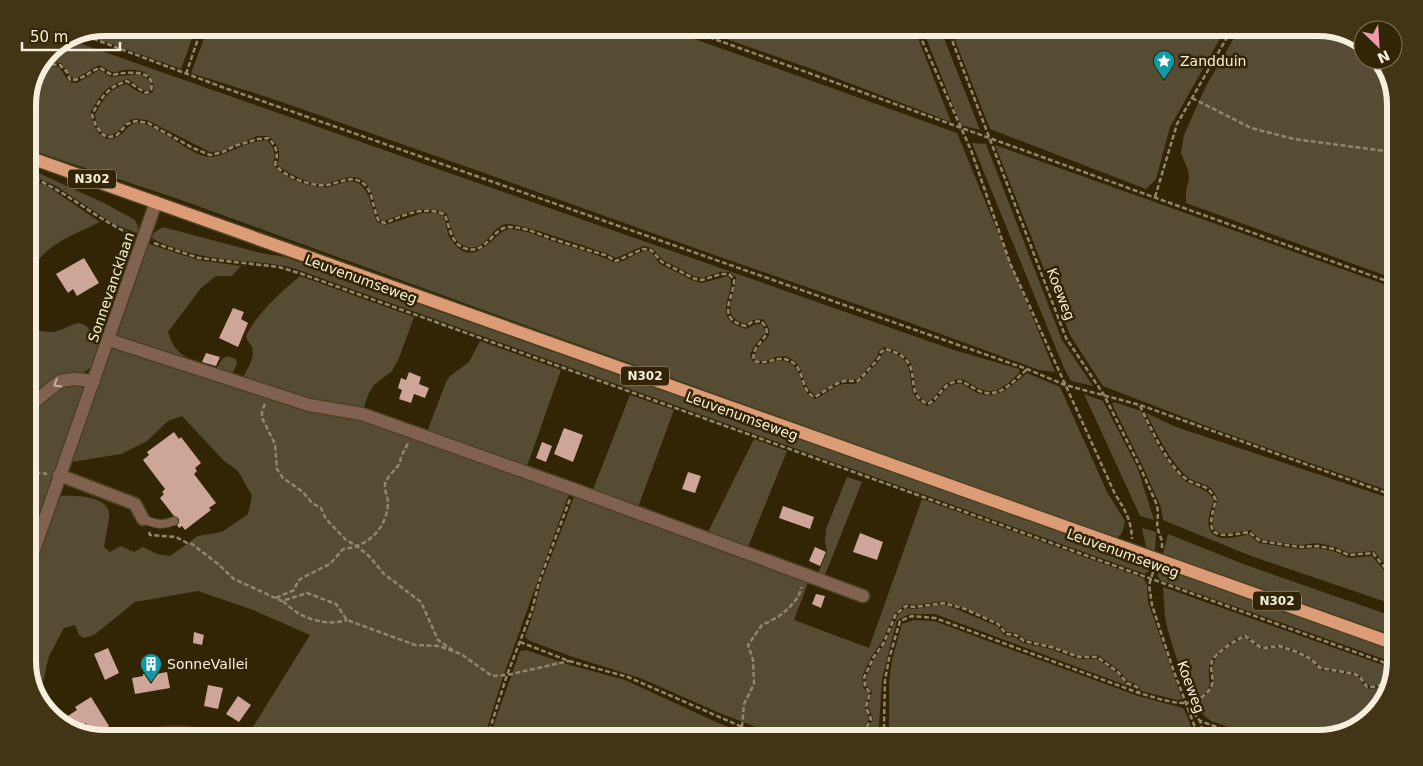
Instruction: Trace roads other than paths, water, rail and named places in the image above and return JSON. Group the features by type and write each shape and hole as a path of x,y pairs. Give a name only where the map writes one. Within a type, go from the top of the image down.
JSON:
{"main road":[{"name":"Leuvenumseweg","path":"36,160 1387,641"}],"street":[{"name":"Sonnevancklaan","path":"36,544 156,202"},
{"path":"109,340 309,405 362,414 574,489 863,596"},
{"path":"36,400 60,381 74,379 94,381"},
{"path":"59,476 135,504 143,519"}],"lane":[{"path":"143,519 161,525 174,521"}],"place":[{"name":"Zandduin","path":"1164,80"},
{"name":"SonneVallei","path":"151,683"}]}
